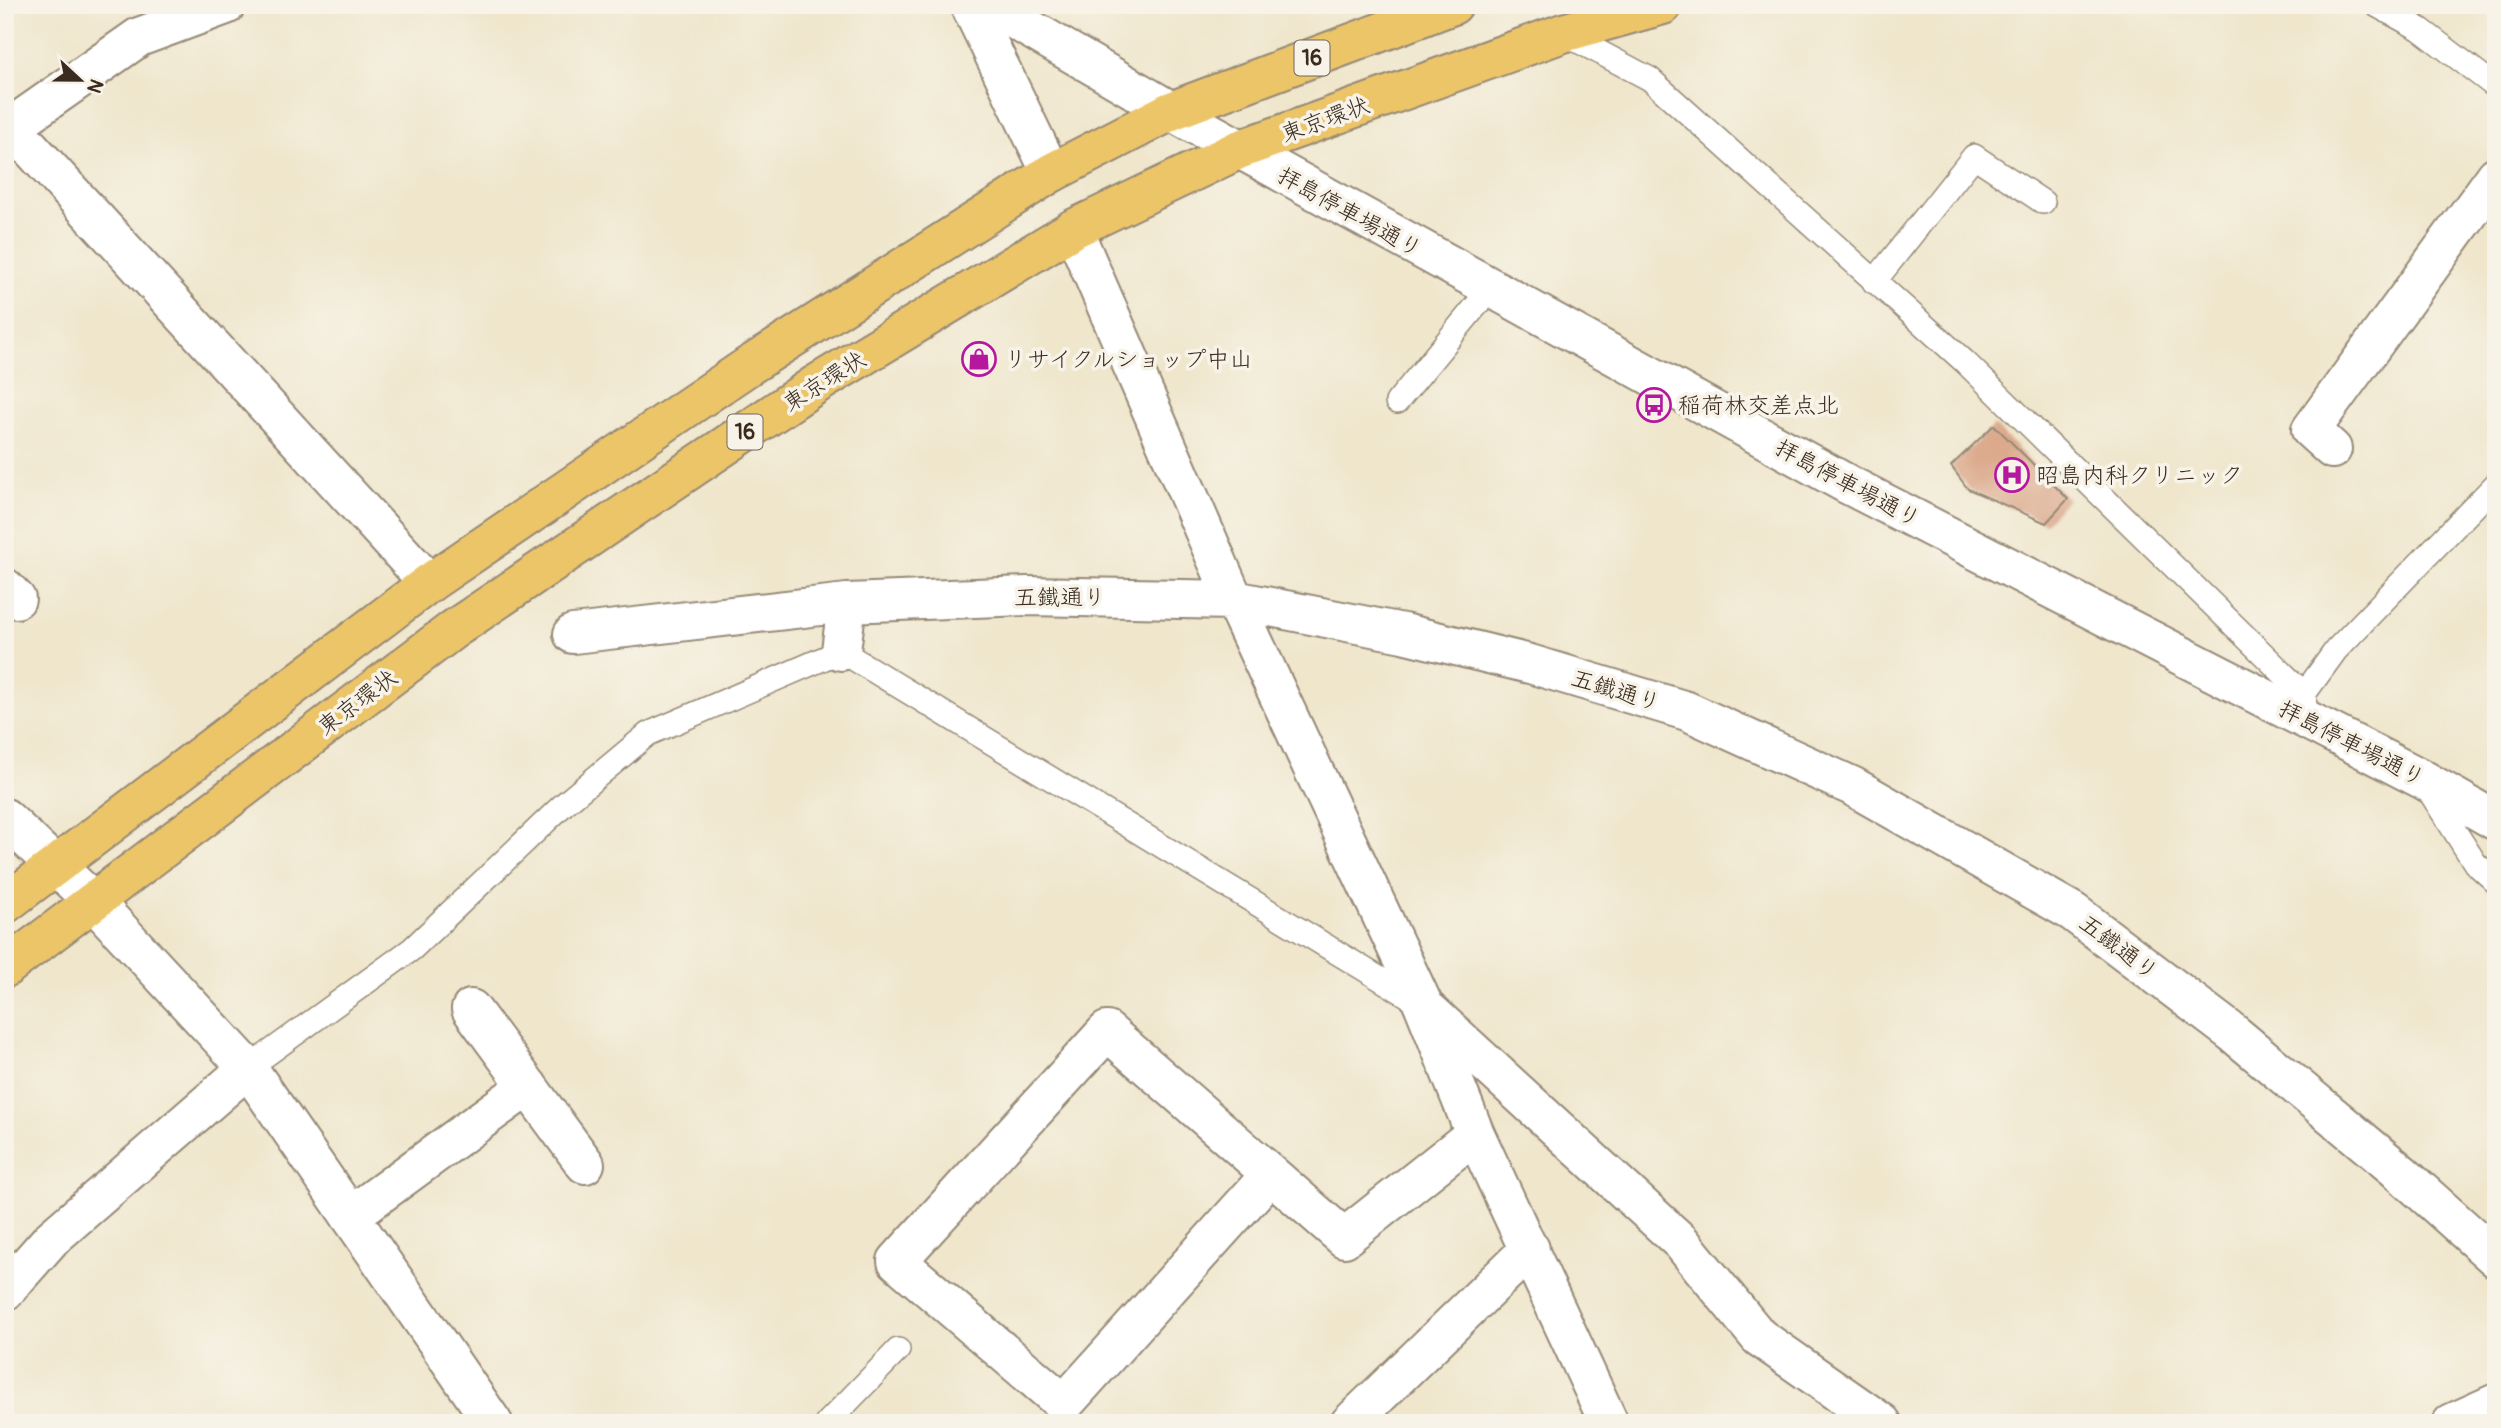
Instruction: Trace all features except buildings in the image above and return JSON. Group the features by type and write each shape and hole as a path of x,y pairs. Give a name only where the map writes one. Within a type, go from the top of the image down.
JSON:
{"highway":[{"name":"東京環状","path":"5,968 454,629 815,384 1073,229 1238,150 1563,33 1663,5"},
{"name":"16","path":"5,905 429,583 747,367 1051,173 1171,111 1429,8"}],"street":[{"path":"226,5 139,37 7,125 429,583"},
{"path":"970,5 1051,173"},
{"name":"拝島停車場通り","path":"989,5 1238,150 1847,484 2305,707 2496,821"},
{"path":"2332,449 2311,430 2496,176"},
{"path":"1073,229 1234,600 1423,1004 1475,1134 1609,1423"},
{"name":"五鐵通り","path":"573,634 846,603 1027,596 1234,600 1402,633 1530,664 1687,711 1853,786 2073,912 2244,1042 2401,1172 2496,1258"},
{"path":"841,651 846,603"},
{"path":"5,818 93,901 248,1068 493,1423"},
{"path":"1423,1004 1681,1242 1759,1337 1882,1423"},
{"path":"471,1009 585,1164"},
{"path":"1271,1174 1064,1404 897,1261 1107,1031 1271,1174 1344,1238 1475,1134"},
{"path":"5,1291 51,1239 248,1068"},
{"path":"350,1216 528,1086"},
{"path":"1350,1423 1530,1249"},
{"path":"2452,1423 2496,1403"}],"lane":[{"path":"2376,5 2420,29 2496,87"},
{"path":"1563,33 1650,79 1965,362 2305,707 2336,650 2496,484"},
{"path":"1874,282 1974,156 2043,202"},
{"path":"1397,402 1490,289"},
{"path":"248,1068 412,949 563,805 648,734 841,651 1423,1004"},
{"path":"2422,779 2475,863 2496,881"},
{"path":"827,1423 898,1350"}],"place":[{"name":"リサイクルショップ中山","path":"979,359"},
{"name":"稲荷林交差点北","path":"1654,405"},
{"name":"昭島内科クリニック","path":"2012,475"}]}
